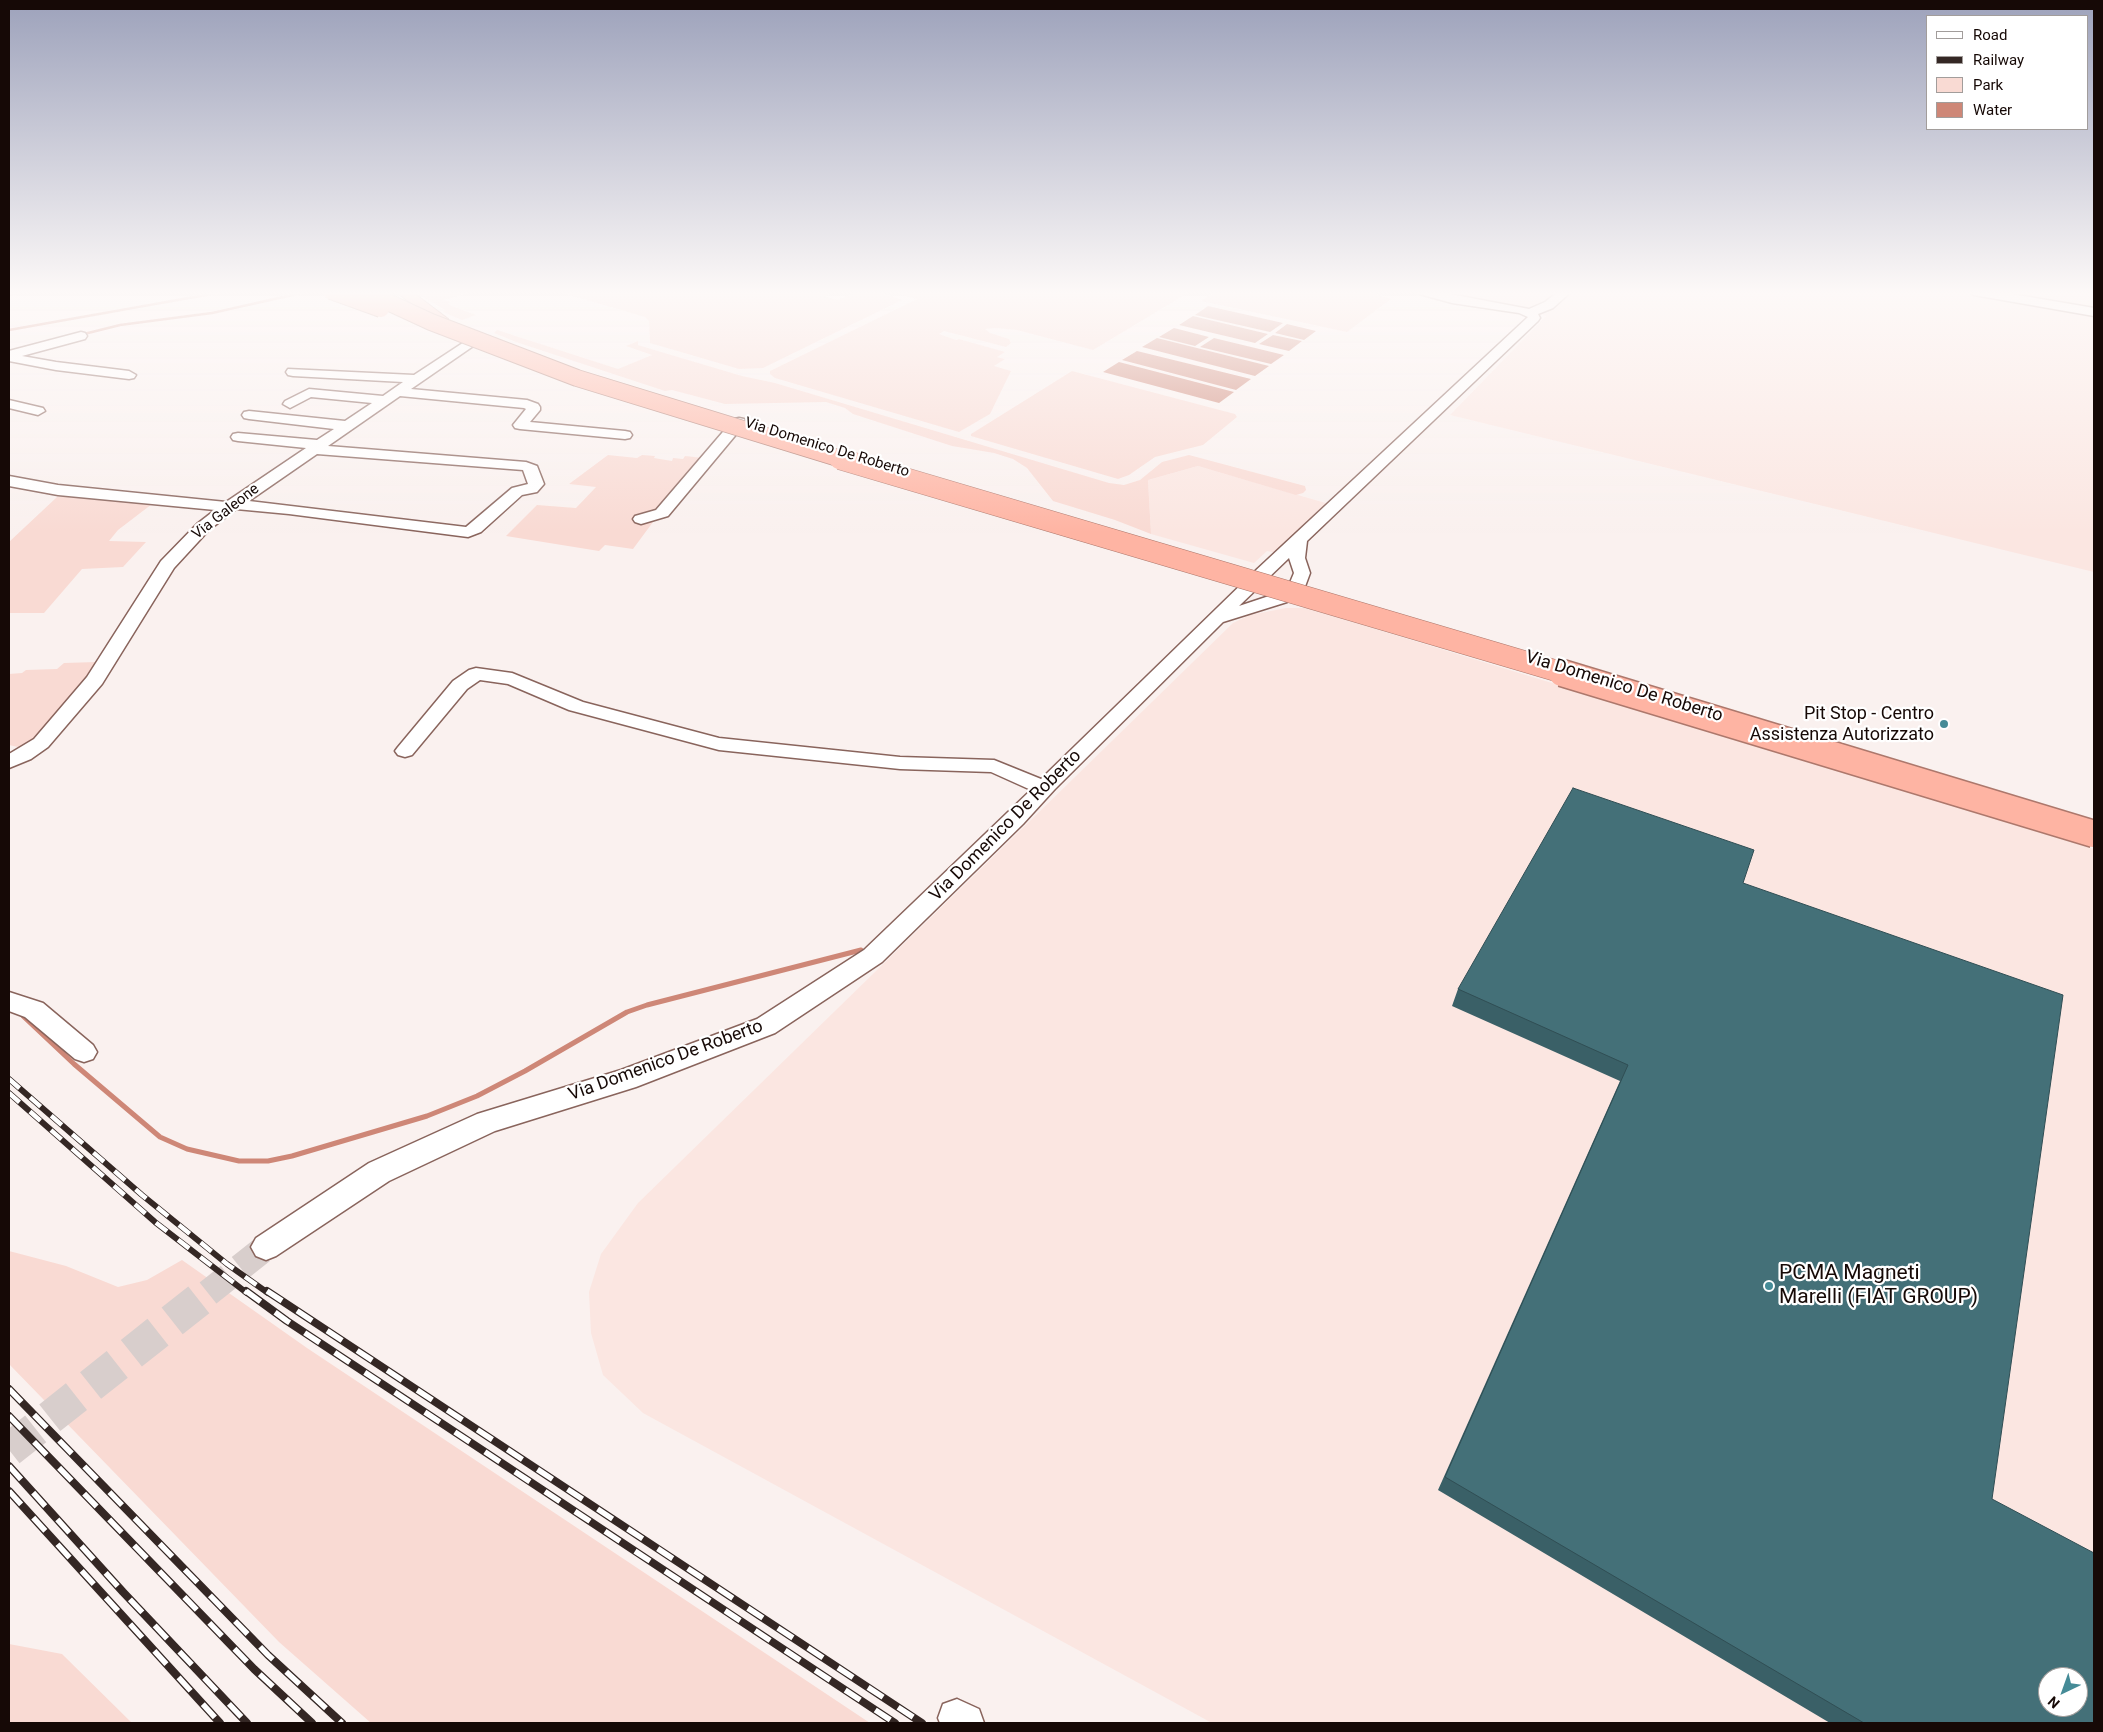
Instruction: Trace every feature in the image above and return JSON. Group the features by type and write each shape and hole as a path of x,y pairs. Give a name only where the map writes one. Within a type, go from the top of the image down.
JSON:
{"highway":[{"path":"562,372 776,440 1616,689 2094,834"},
{"path":"588,372 2094,820"}],"street":[{"path":"103,372 129,375"},
{"path":"293,372 416,379"},
{"name":"Via Galeone","path":"9,762 24,755 41,743 95,680 167,565 204,527 230,505 428,372"},
{"name":"Via Domenico De Roberto","path":"574,372 2094,828"},
{"name":"Via Domenico De Roberto","path":"266,1246 379,1172 487,1122 627,1079 766,1026 873,956 1015,819 1044,788 1259,577 1478,372"},
{"path":"290,404 309,393 528,404 533,407 533,410 520,425 625,435"},
{"path":"9,404 38,410"},
{"path":"249,415 348,426"},
{"path":"641,519 662,513 739,422"},
{"path":"9,481 58,490 289,509 468,532 475,529 517,491 532,489 536,484 533,480 532,469 526,466 408,455 396,456 238,437"},
{"path":"1297,588 1302,573 1296,558 1299,540"},
{"name":"Via Domenico De Roberto","path":"1216,620 1281,598 1297,588"},
{"path":"406,751 460,685 476,674 512,679 576,706 719,744 900,764 994,766 1044,788"},
{"path":"9,1000 34,1010 84,1052"}],"shaded area":[{"path":"1492,372 2094,372 2094,572 1450,415"},
{"path":"1198,466 1329,504 1278,553 1267,551 1254,563 1151,534 1148,480"},
{"path":"1286,608 1307,608 2094,849 2094,1723 1212,1723 643,1413 603,1375 591,1333 589,1292 601,1254 638,1203 1233,623 1250,615"}],"green space":[{"path":"607,372 728,372 775,383 1109,483 1124,485 1140,480 1162,462 1189,455 1305,486 1306,490 1296,495 1198,466 1148,480 1151,534 1115,520 1053,501 1027,468 1013,459 994,453 952,446 853,414 845,408 826,402 725,404 672,390 665,391"},
{"path":"770,372 1011,372 990,414 959,432 775,378"},
{"path":"1071,372 1235,414 1237,417 1203,445 1155,457 1129,475 1118,479 971,436 971,434"},
{"path":"608,455 637,458 642,455 655,456 654,458 672,461 673,458 683,459 685,456 703,458 656,513 637,521 653,522 633,549 605,545 599,551 506,536 537,505 576,508 596,487 569,484"},
{"path":"73,496 156,501 118,530 109,541 146,542 123,567 82,569 44,613 9,613 9,542 57,497"},
{"path":"64,663 100,663 27,749 9,745 9,674 22,673 26,670 57,669"},
{"path":"9,1251 66,1266 118,1287 147,1280 182,1260 307,1348 870,1723 371,1723 279,1642 9,1364"},
{"path":"9,1644 62,1654 132,1723 9,1723"}],"water":[{"path":"1103,372 1157,372 1234,392 1219,403"},
{"path":"1167,372 1222,372 1251,379 1236,390"},
{"path":"1239,372 1261,372 1255,376"}],"building":[{"name":"PCMA Magneti Marelli (FIAT GROUP)","path":"1573,788 1754,850 1743,883 2063,995 1992,1499 2094,1553 2094,1723 1864,1723 1445,1477 1628,1065 1458,989"}],"waterway":[{"path":"23,1016 74,1064 160,1137 187,1149 239,1161 268,1161 292,1156 427,1116 477,1096 525,1071 627,1012 647,1005 861,950"}],"tunnel":[{"path":"208,1293 266,1247"},
{"path":"9,1450 210,1291"}],"railway":[{"path":"9,1079 142,1195 227,1264 268,1293"},
{"path":"9,1093 155,1222 247,1293"},
{"path":"246,1291 287,1321 895,1723"},
{"path":"267,1291 922,1723"},
{"path":"9,1389 268,1655 342,1723"},
{"path":"9,1416 254,1669 312,1723"},
{"path":"9,1466 123,1592 247,1723"},
{"path":"9,1491 220,1723"}],"place":[{"name":"Pit Stop - Centro Assistenza Autorizzato","path":"1944,724"},
{"name":"PCMA Magneti Marelli (FIAT GROUP)","path":"1769,1286"}]}
